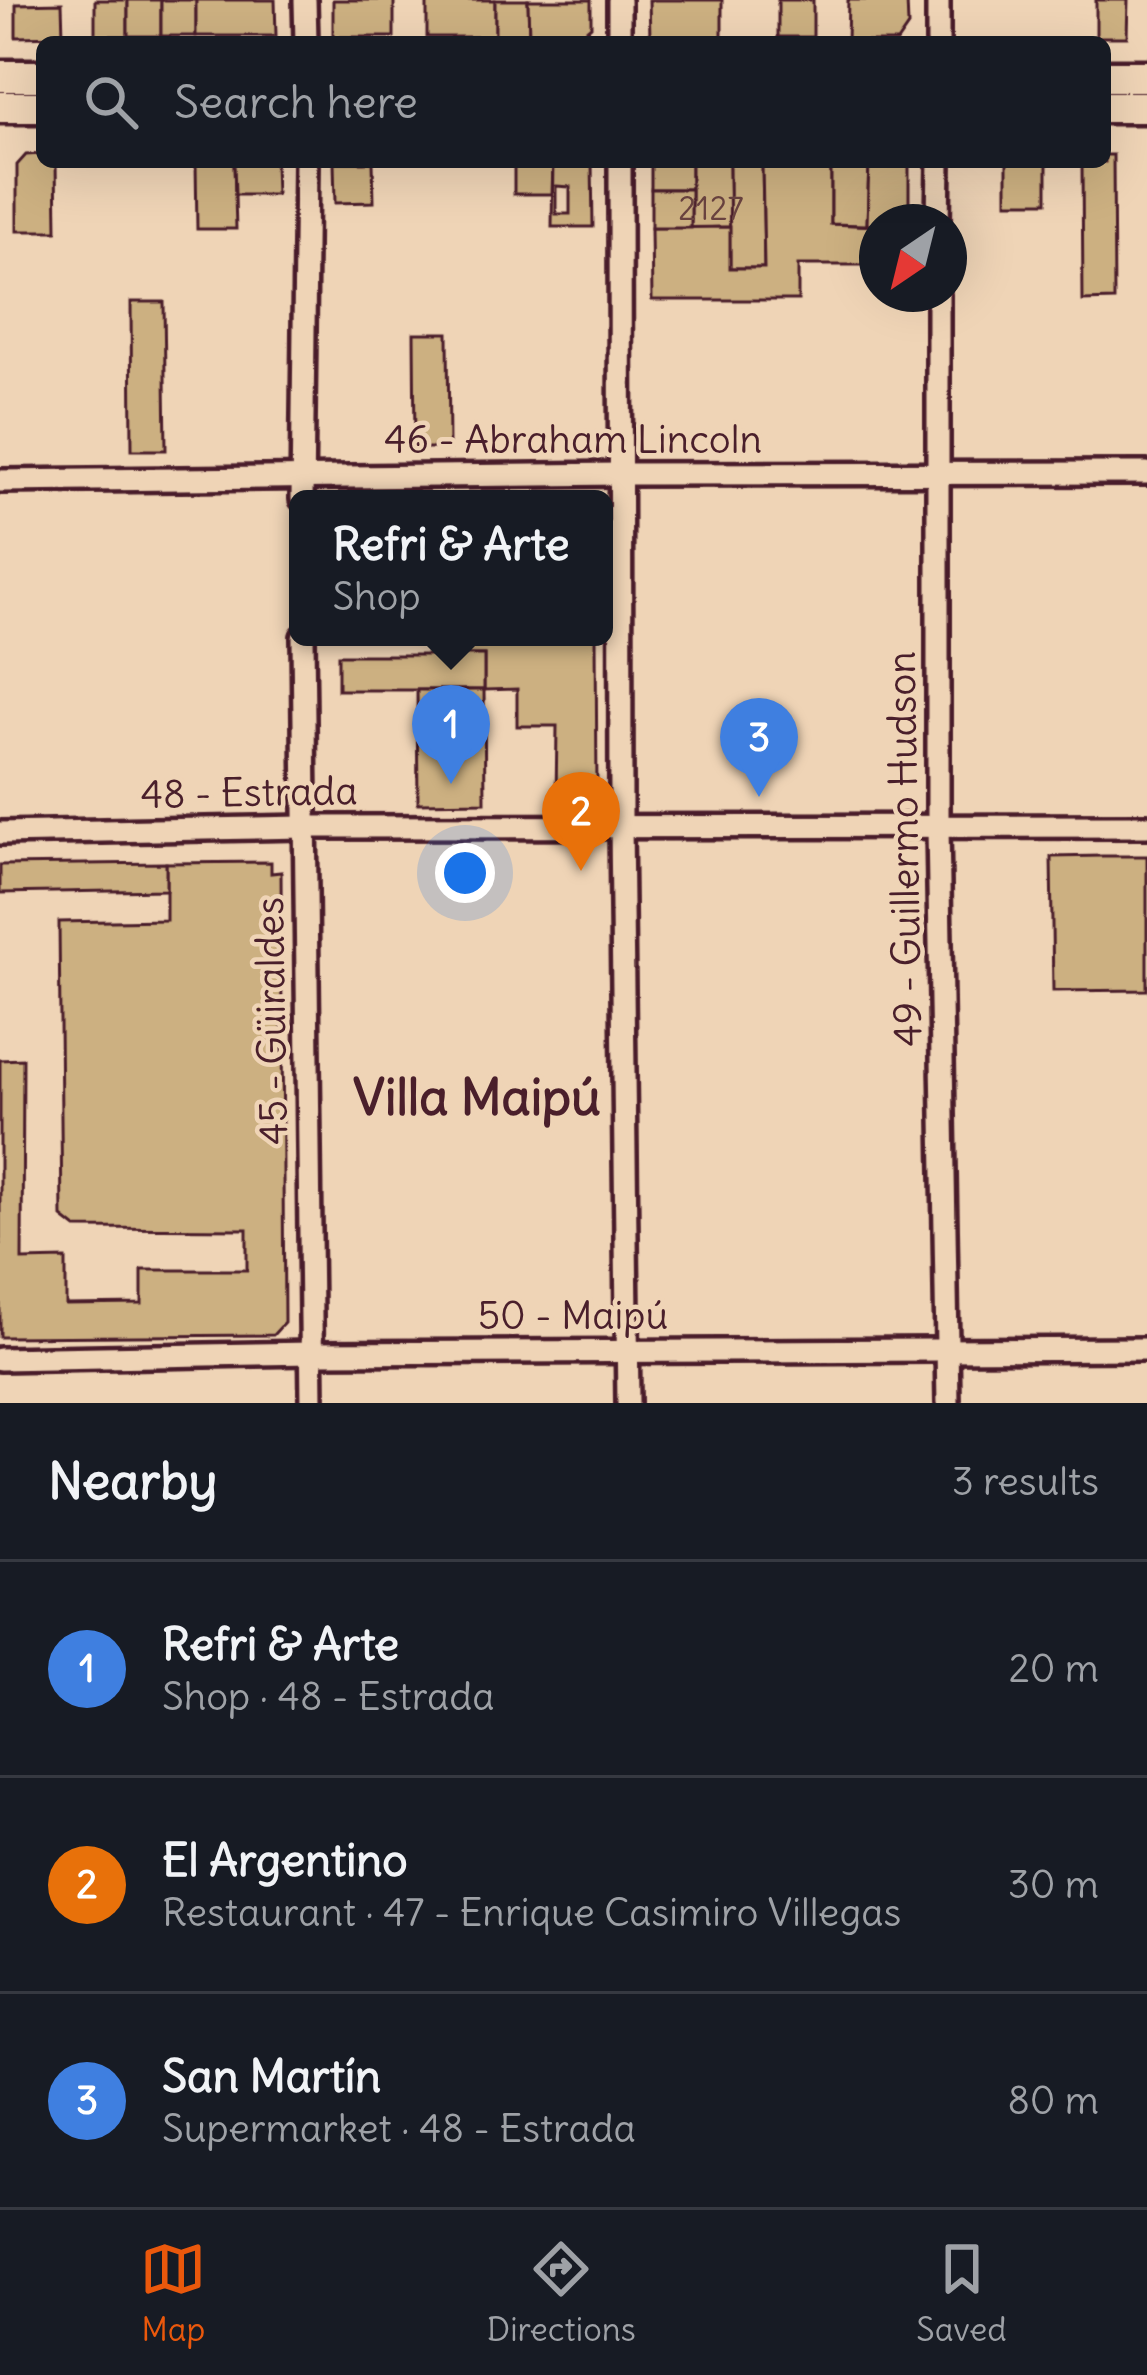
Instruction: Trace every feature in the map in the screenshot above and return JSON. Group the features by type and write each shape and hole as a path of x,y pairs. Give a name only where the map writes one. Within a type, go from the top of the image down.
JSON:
{"main road":[{"path":"0,76 36,76"},
{"path":"1111,76 1147,76"},
{"path":"0,107 36,107"},
{"path":"1111,107 1147,107"}],"street":[{"path":"305,0 306,36"},
{"path":"619,0 619,36"},
{"path":"938,0 938,36"},
{"path":"302,488 306,168"},
{"path":"620,168 628,1403"},
{"path":"938,204 939,168"},
{"name":"49 - Guillermo Hudson","path":"938,312 938,828 948,1403"},
{"name":"46 - Abraham Lincoln","path":"0,481 302,488 620,474 1147,473"},
{"name":"45 - Güiraldes","path":"303,646 312,1403"},
{"name":"48 - Estrada","path":"0,833 304,826 1147,826"},
{"name":"50 - Maipú","path":"0,1359 1147,1349"}],"building":[{"path":"95,0 128,0 128,36 95,36"},
{"path":"128,0 161,0 161,36 128,36"},
{"path":"161,0 196,0 196,36 161,36"},
{"path":"196,0 275,0 276,36 196,36"},
{"path":"333,0 394,0 394,36 333,36"},
{"path":"427,0 495,0 495,36 427,36"},
{"path":"495,0 528,0 529,36 495,36"},
{"path":"528,0 591,0 591,26 579,36 529,36"},
{"path":"649,0 722,0 722,36 650,36"},
{"path":"778,0 813,0 813,36 778,36"},
{"path":"848,0 907,0 908,26 901,36 847,36"},
{"path":"1096,0 1128,0 1127,37 1096,36"},
{"path":"62,3 63,36 16,37 16,4"},
{"path":"36,154 36,168 56,168 57,231 17,231 17,165 26,155"},
{"path":"1113,155 1114,300 1083,301 1082,168 1111,168"},
{"path":"196,168 234,168 236,229 197,229"},
{"path":"234,168 275,168 276,195 235,195"},
{"path":"334,168 373,168 374,202 335,203"},
{"path":"514,168 553,168 552,194 514,194"},
{"path":"553,168 592,168 593,227 552,227","holes":["556,186 570,187 570,214 556,214"]},
{"path":"651,168 691,168 691,189 651,189"},
{"path":"691,168 729,168 730,227 691,228"},
{"path":"729,168 762,168 764,268 730,268"},
{"path":"762,168 831,168 831,224 859,225 859,265 798,265 798,300 652,300 651,228 730,227 730,268 764,268"},
{"path":"831,168 869,168 868,204 859,204 859,225 831,224"},
{"path":"869,168 909,168 909,204 868,204"},
{"path":"1007,168 1047,168 1047,202 1007,202"},
{"path":"651,189 691,189 691,228 651,228"},
{"path":"131,302 164,302 166,450 132,450"},
{"path":"414,333 448,333 449,448 415,448"},
{"path":"449,646 596,646 597,794 591,800 556,801 557,726 517,726 517,689 484,690 484,655 449,655"},
{"path":"338,655 484,655 484,690 338,690"},
{"path":"417,690 484,690 485,802 418,803"},
{"path":"1147,856 1147,990 1053,991 1051,857"},
{"path":"271,862 271,873 281,872 284,1323 273,1335 0,1337 0,1060 23,1059 22,1260 66,1259 66,1305 142,1304 142,1270 247,1270 247,1229 76,1228 62,1217 59,922 166,920 166,863"},
{"path":"166,863 166,890 0,893 0,865"}],"place":[{"name":"Refri & Arte","path":"451,784"},
{"name":"San Martín","path":"759,797"},
{"name":"El Argentino","path":"581,871"}],"district":[{"name":"Villa Maipú","path":"477,1097"}]}
